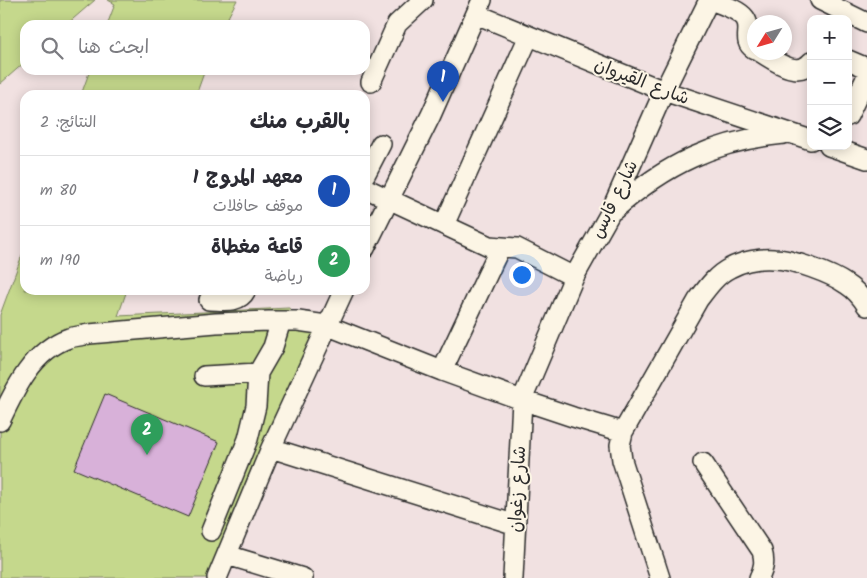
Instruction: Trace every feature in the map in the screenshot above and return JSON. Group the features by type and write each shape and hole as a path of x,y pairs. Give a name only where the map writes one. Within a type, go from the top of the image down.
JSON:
{"street":[{"path":"371,82 397,24 402,17 417,7 423,0"},
{"path":"709,0 743,15 747,22"},
{"name":"شارع قابس","path":"522,400 574,277 609,215 664,92 709,0"},
{"path":"820,0 867,23"},
{"path":"370,238 431,115 479,7"},
{"name":"شارع القيروان","path":"479,7 529,36 664,92 807,139"},
{"path":"444,225 529,36"},
{"path":"775,60 794,70 807,66"},
{"path":"852,62 867,68"},
{"path":"852,108 867,76"},
{"path":"609,215 639,189 672,167 708,150 762,136 790,133"},
{"path":"370,166 382,144"},
{"path":"841,150 867,159"},
{"path":"370,190 489,246 517,248 574,277"},
{"path":"442,371 500,248"},
{"path":"660,578 622,460 620,445 623,432 698,300 712,281 728,269 750,261 776,258 796,262 846,284 867,306"},
{"path":"209,300 235,300 244,295"},
{"path":"217,578 271,448 341,295"},
{"path":"211,531 252,424 256,406 258,373 273,347 281,321"},
{"path":"0,421 9,401 34,362 50,348 68,339 89,334 174,327 298,321 326,325 442,371 522,400 573,418 623,432"},
{"path":"204,376 258,373"},
{"name":"شارع زغوان","path":"513,578 522,400"},
{"path":"271,448 516,525"},
{"path":"703,463 762,551 765,559 759,578"},
{"path":"227,555 303,578"}],"green space":[{"path":"0,0 95,0 72,20 20,20 20,66 0,84"},
{"path":"108,0 237,0 227,20 109,20 115,4"},
{"path":"88,75 203,75 198,90 83,90"},
{"path":"20,261 20,295 125,295 118,316 289,308 299,324 322,327 217,578 0,578 0,315"}],"building":[{"path":"105,394 219,442 188,517 74,469"}],"place":[{"name":"معهد المروج 1","path":"443,102"},
{"name":"قاعة مغطاة","path":"147,455"}]}
